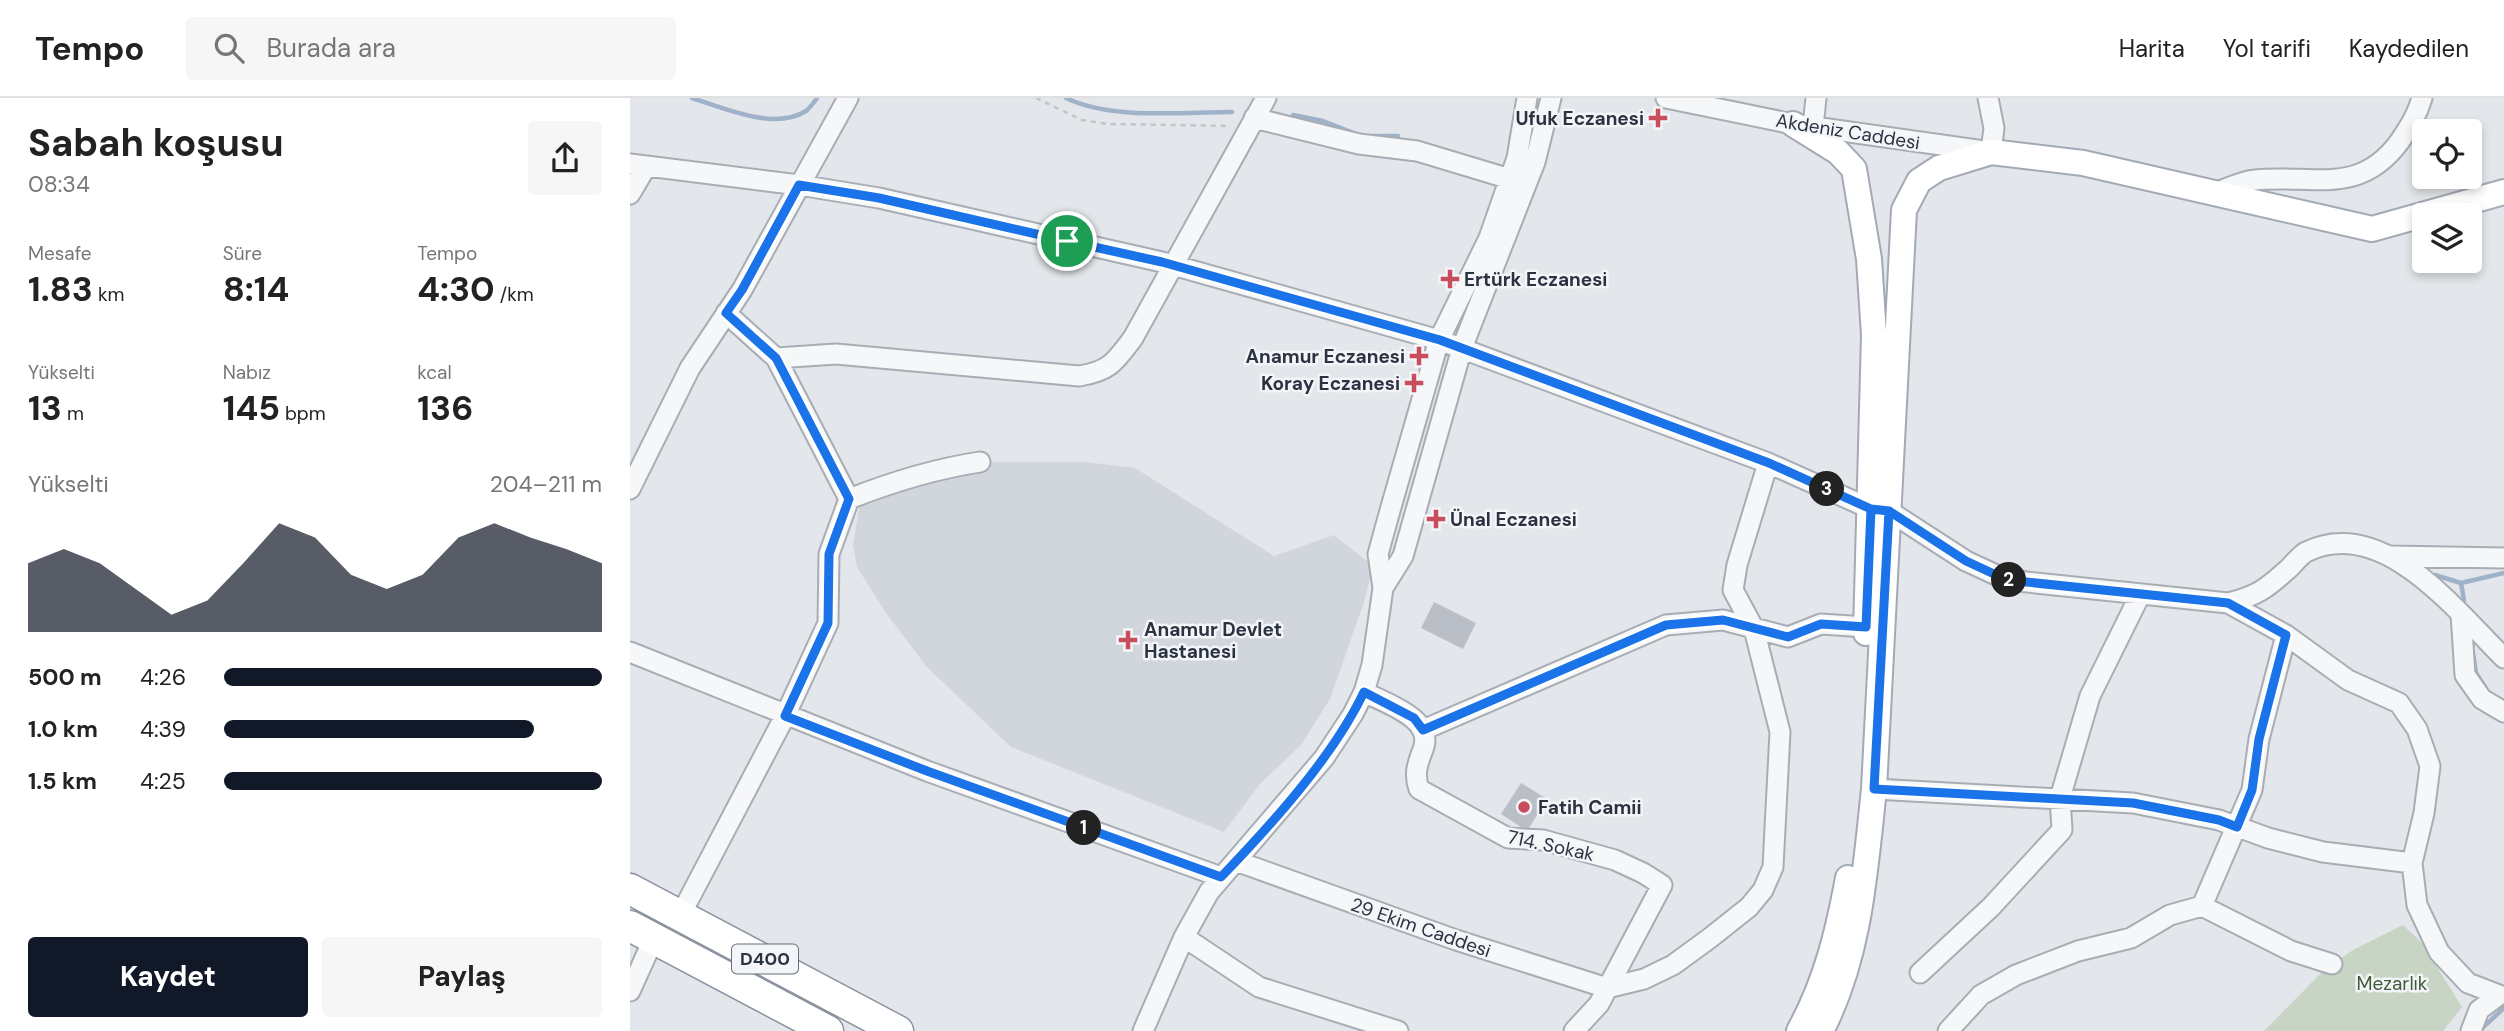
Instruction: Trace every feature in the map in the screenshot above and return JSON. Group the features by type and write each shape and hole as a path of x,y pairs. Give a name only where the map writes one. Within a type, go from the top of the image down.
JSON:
{"highway":[{"name":"D400","path":"630,889 898,1031"},
{"name":"D400","path":"642,932 828,1031"}],"main road":[{"path":"1803,125 1838,152 1854,169 1869,259 1880,510 1874,789 1856,937 1845,974 1821,1031"},
{"path":"1799,1031 1811,1010 1831,957 1851,860 1859,789 1866,627 1880,510 1904,210 1919,181 1939,169 1991,152 2083,163 2372,229 2504,192"}],"street":[{"path":"630,489 690,368 742,290 848,98"},
{"path":"776,358 836,354 1079,376 1097,373 1113,365 1133,338 1266,98"},
{"path":"1143,1031 1184,937 1221,877 1324,758 1364,692 1372,665 1383,588 1378,554 1440,340 1489,238 1517,158 1527,98"},
{"path":"1383,588 1403,555 1461,348 1535,162 1551,98"},
{"name":"Akdeniz Caddesi","path":"1666,98 1803,125 1991,152"},
{"path":"1803,125 1816,98"},
{"path":"1988,98 1994,128 1991,152"},
{"path":"2214,193 2253,180 2344,179 2364,174 2388,158 2417,117 2422,98"},
{"path":"1251,122 1359,144 1417,151 1510,179"},
{"path":"630,194 638,165 879,198 1172,265 1440,340 1769,463 1880,510 1966,561 2007,580 2228,603 2255,596 2306,552 2332,546 2364,545 2391,556 2438,590 2504,658"},
{"path":"681,914 785,716 828,623 829,554 849,499 776,358 726,313"},
{"path":"849,499 895,481 944,467 980,462"},
{"path":"1574,1031 1599,1004 1607,988 1644,979 1672,965 1749,907 1763,890 1773,867 1780,732 1754,629 1733,590 1737,565 1769,463"},
{"path":"2391,556 2504,558"},
{"path":"1920,973 1990,907 2062,830 2060,798 2090,696 2140,595"},
{"path":"2228,603 2286,635 2347,680 2399,703 2417,729 2430,766 2424,813 2412,863 2417,905 2439,952 2468,983 2502,993"},
{"path":"2462,614 2466,675 2482,699 2504,712"},
{"path":"1364,692 1414,718 1423,730 1666,625 1723,620 1788,637 1821,624 1866,627"},
{"path":"2202,906 2252,790 2259,739 2286,635"},
{"path":"630,652 940,776 1221,877"},
{"name":"714. Sokak","path":"1423,730 1426,743 1415,779 1419,789 1508,838 1544,840 1615,860 1662,885 1607,988"},
{"path":"1874,789 2133,803 2219,820 2323,852 2412,863"},
{"name":"29 Ekim Caddesi","path":"1236,861 1456,940 1607,988"},
{"path":"1948,1031 1981,995 2015,975 2078,951 2131,938 2170,915 2202,906 2291,951 2332,964"},
{"path":"630,991 642,932"},
{"path":"1184,937 1259,987 1398,1031"},
{"path":"2471,1031 2479,1010 2502,993"}],"path":[{"path":"1036,98 1082,120 1108,124 1251,122"}],"shaded area":[{"name":"Anamur Devlet Hastanesi","path":"980,462 1085,462 1135,468 1274,556 1334,535 1373,566 1365,599 1330,699 1301,745 1260,784 1224,832 1011,747 927,667 886,613 857,567 853,545 859,509 874,483"}],"green space":[{"name":"Mezarlık","path":"2403,925 2422,943 2462,1007 2443,1031 2264,1031 2324,970 2353,950"}],"building":[{"path":"1434,602 1476,623 1463,649 1421,628"},
{"name":"Fatih Camii","path":"1521,783 1547,799 1527,831 1501,814"}],"waterway":[{"path":"692,98 749,116 779,119 806,111 817,98"},
{"path":"1066,98 1084,105 1125,112 1232,112"},
{"path":"1293,115 1323,121 1359,135"},
{"path":"1371,136 1398,136"},
{"path":"2435,575 2461,583 2504,573"},
{"path":"2461,583 2464,600"},
{"path":"2473,653 2476,673 2485,687"},
{"path":"2479,1031 2504,1008"}],"place":[{"name":"Ufuk Eczanesi","path":"1658,118"},
{"name":"Ertürk Eczanesi","path":"1450,279"},
{"name":"Anamur Eczanesi","path":"1419,356"},
{"name":"Koray Eczanesi","path":"1414,383"},
{"name":"Ünal Eczanesi","path":"1436,519"},
{"name":"Anamur Devlet Hastanesi","path":"1128,640"},
{"name":"Fatih Camii","path":"1524,807"}],"route":[{"path":"1067,241 879,198 799,185 742,290 726,313 757,338 776,358 849,499 829,554 828,623 785,716 927,771 1221,877 1324,758 1364,692 1414,718 1423,730 1666,625 1723,620 1788,637 1821,624 1866,627 1871,509 1889,511 1966,561 2007,580 2228,603 2286,635 2259,739 2252,790 2237,827 2219,820 2133,803 1874,789 1889,511 1871,509 1769,463 1440,340 1162,262 1067,241"}]}
